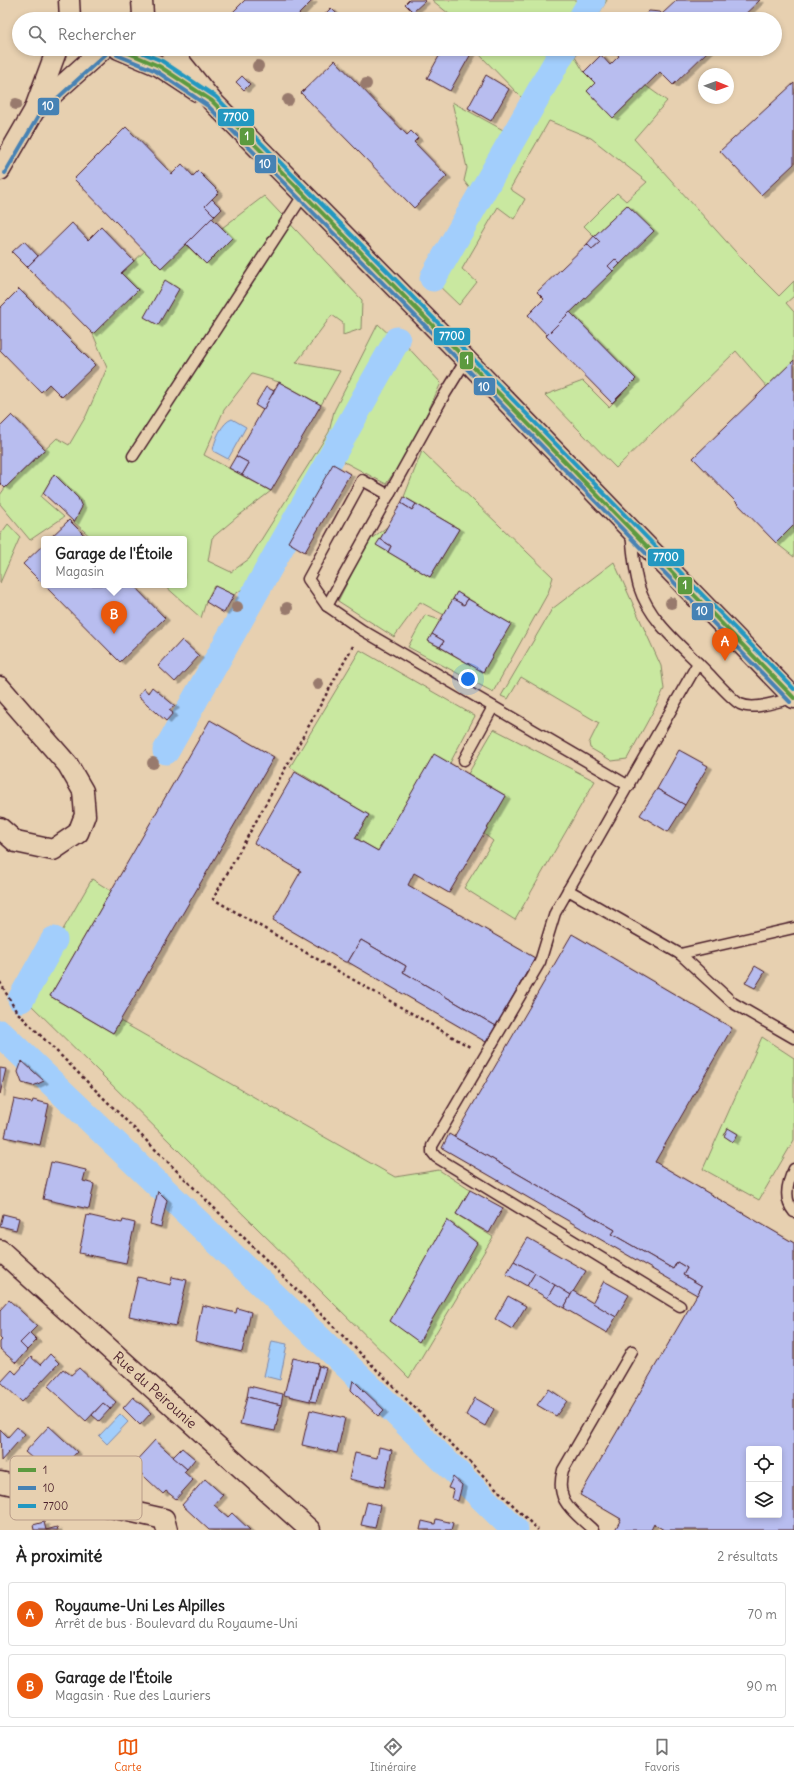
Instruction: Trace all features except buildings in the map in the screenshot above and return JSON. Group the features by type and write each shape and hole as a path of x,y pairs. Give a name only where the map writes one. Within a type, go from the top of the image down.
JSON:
{"street":[{"path":"0,170 34,111 54,56"},
{"path":"34,111 64,82 95,56"},
{"path":"135,56 158,66 212,101"},
{"path":"176,56 212,101 794,698"},
{"path":"0,687 68,765 83,791 85,815 78,833 53,850 16,842 0,828"},
{"name":"Rue du Peirounie","path":"0,1250 310,1530"},
{"path":"0,1482 10,1484"},
{"path":"142,1514 164,1519 167,1530"}],"lane":[{"path":"133,456 304,194"},
{"path":"327,606 442,399 466,360"},
{"path":"389,495 362,480 308,578 327,606 362,630 629,786"},
{"path":"630,529 639,588 647,605 658,621 698,663 739,704 757,706 794,698"},
{"path":"680,1306 436,1157 432,1152 432,1146 540,962 555,913 698,663"},
{"path":"464,760 493,707"},
{"path":"568,890 680,954 733,1002 794,1038"},
{"path":"680,954 794,928"},
{"path":"794,1169 790,1176 786,1192 788,1201 794,1212"},
{"path":"593,1530 566,1504 561,1491 560,1480 563,1470 632,1351"}],"path":[{"path":"362,630 213,899 485,1056"},
{"path":"0,982 16,1011 538,1530"}],"green space":[{"path":"432,0 586,0 579,12 447,12"},
{"path":"596,0 607,0 600,12 589,12"},
{"path":"481,56 554,56 429,276 423,271 471,190 464,181 467,168 452,102 505,131 523,99"},
{"path":"564,56 576,56 584,72 595,83 587,91 613,118 646,86 667,101 634,139 743,260 779,296 794,281 794,296 786,303 794,312 794,360 767,387 736,351 616,468 545,395 583,381 609,407 636,379 570,312 653,231 627,205 594,236 584,226 617,193 626,201 647,182 591,138 549,121 510,189 525,199 514,219 498,207 462,269 477,282 459,305 435,282"},
{"path":"264,196 362,300 361,329 343,335 343,323 332,315 296,363 340,371 321,405 279,382 252,374 224,410 204,455 271,491 212,538 208,561 231,572 249,559 329,432 334,411 378,324 392,337 252,582 234,595 214,586 206,602 201,618 167,588 187,588 187,536 90,536 74,522 81,508 78,498 54,474 41,497 64,517 30,540 0,504 0,495 5,488 57,438 69,445 86,416 107,368 93,334 137,290 121,273 145,251 161,268 185,244 206,264 232,238 222,228"},
{"path":"403,342 441,383 411,448 386,484 335,457 392,355"},
{"path":"422,451 553,577 548,593 493,692 408,647 425,615 440,620 429,641 483,672 510,624 457,592 444,615 420,602 394,637 338,601 368,541 387,527 377,545 430,577 459,529 404,497"},
{"path":"8,524 20,537 0,583 0,535"},
{"path":"794,525 794,557 776,543"},
{"path":"614,562 661,666 664,689 627,759 612,761 590,748 589,743 599,723 521,677 508,699 501,696 552,609"},
{"path":"360,650 475,716 450,763 378,851 355,838 368,815 290,767"},
{"path":"494,729 595,781 515,920 464,888 493,841 484,834 506,796 468,774"},
{"path":"92,879 111,891 50,996 113,1033 120,1021 395,1177 439,1170 470,1190 456,1214 493,1237 409,1378 24,998"},
{"path":"762,1037 794,1058 794,1140 759,1200 703,1169"}],"water":[{"path":"232,419 246,427 228,459 213,451 219,432 228,421"},
{"path":"272,1341 287,1344 280,1380 264,1376"},
{"path":"120,1414 128,1422 107,1444 99,1436"}],"waterway":[{"path":"585,12 592,0"},
{"path":"433,278 560,56"},
{"path":"166,751 397,340"},
{"path":"21,999 54,940"},
{"path":"0,1033 386,1403 515,1530"}],"transit line":[{"name":"10","path":"5,173 39,115 104,56"},
{"name":"10","path":"119,56 156,71 208,106 442,343 790,702"},
{"name":"1","path":"135,56 159,66 212,101 446,339 794,698"},
{"name":"7700","path":"150,56 162,61 216,97 794,689"}],"place":[{"name":"Garage de l'Étoile","path":"114,634"},
{"name":"Royaume-Uni Les Alpilles","path":"725,661"}]}
